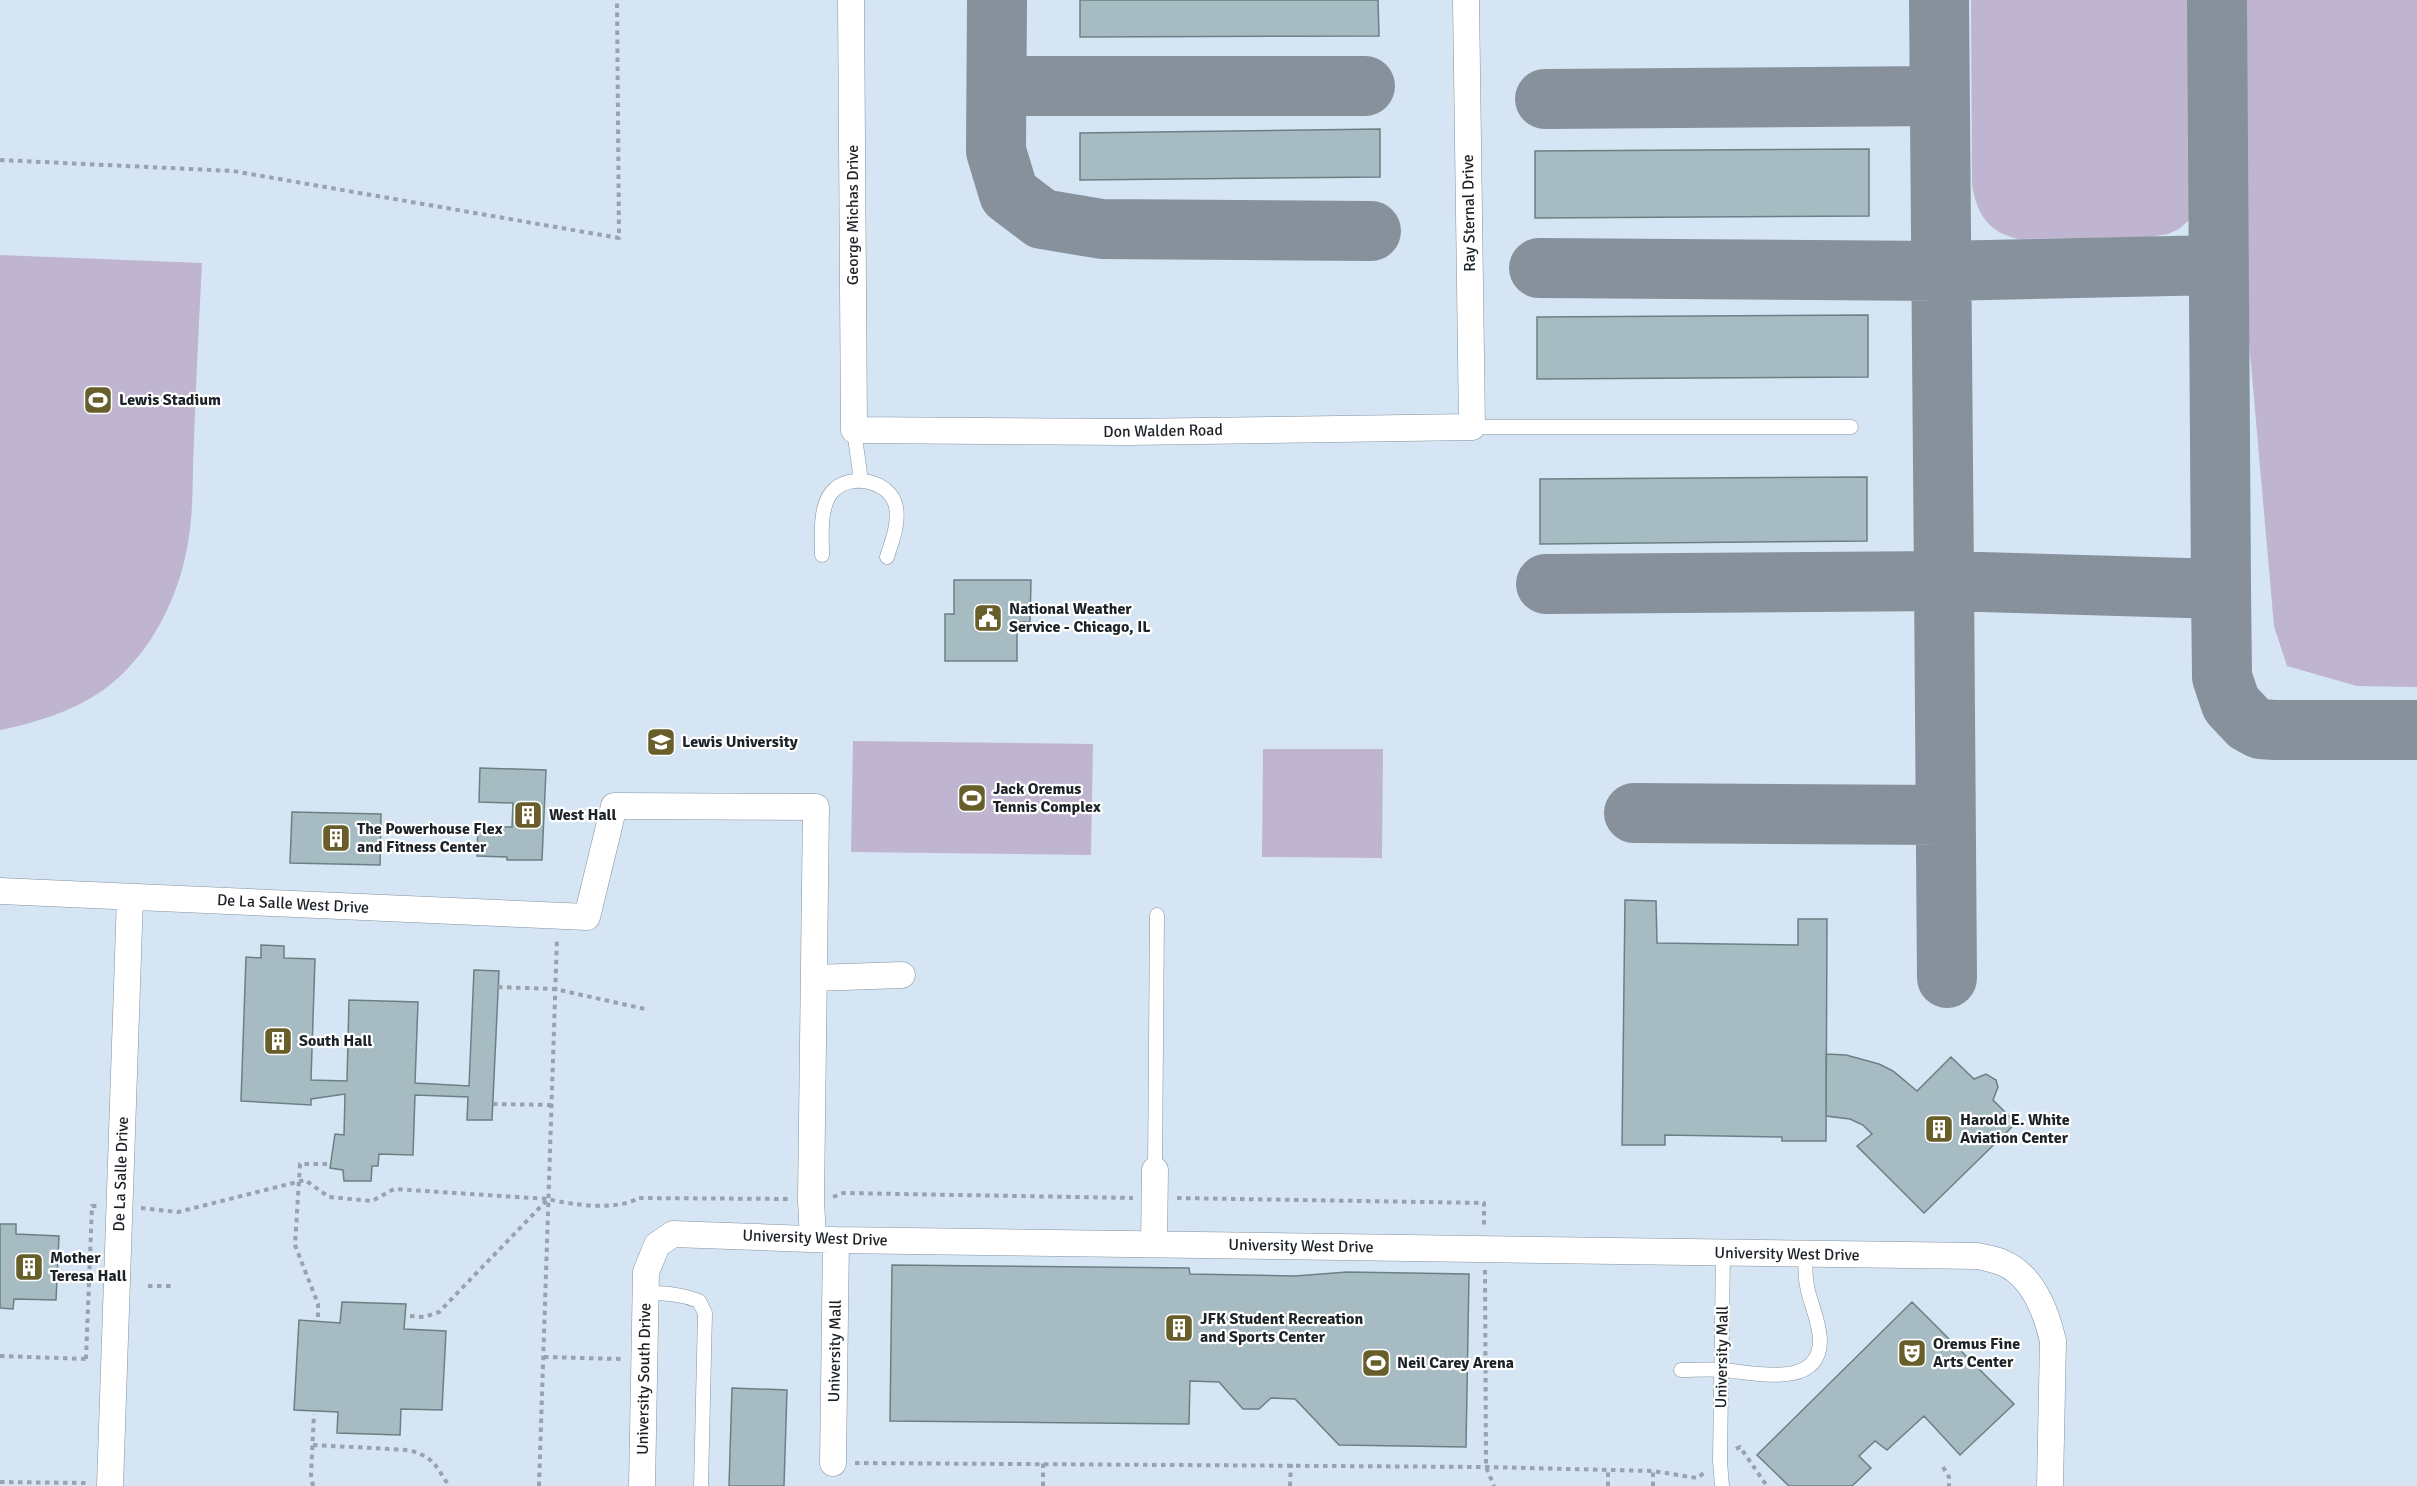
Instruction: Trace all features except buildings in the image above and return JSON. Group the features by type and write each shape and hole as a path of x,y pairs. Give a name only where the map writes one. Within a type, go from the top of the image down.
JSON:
{"street":[{"name":"George Michas Drive","path":"851,0 854,430"},
{"name":"Ray Sternal Drive","path":"1466,0 1472,427"},
{"name":"Don Walden Road","path":"854,430 1129,432 1472,427"},
{"name":"University Mall","path":"587,917 614,806 816,807 811,1200 825,1239 833,1463"},
{"name":"De La Salle West Drive","path":"0,891 587,917"},
{"name":"De La Salle Drive","path":"110,1485 130,897"},
{"path":"814,978 902,975"},
{"path":"1154,1244 1155,1170"},
{"name":"University West Drive","path":"646,1283 657,1245 673,1234 825,1239 1978,1256 2003,1262 2027,1280 2048,1319 2053,1341 2050,1486"},
{"name":"University South Drive","path":"642,1486 646,1283"}],"lane":[{"path":"1472,427 1851,427"},
{"path":"854,430 861,481"},
{"path":"822,555 825,506 831,493 840,486 861,481 873,483 882,488 896,505 896,527 887,557"},
{"path":"1155,1170 1157,915"},
{"name":"University Mall","path":"1722,1486 1720,1461 1723,1253"},
{"path":"1681,1370 1721,1370 1776,1376 1793,1374 1811,1363 1818,1354 1820,1341 1807,1288 1806,1254"},
{"path":"646,1283 699,1301 705,1313 701,1486"}],"path":[{"path":"0,160 233,171 619,238 617,0"},
{"path":"539,1486 558,916"},
{"path":"498,987 555,989 645,1009"},
{"path":"493,1104 552,1105"},
{"path":"318,1317 318,1304 295,1245 300,1164 330,1164"},
{"path":"87,1359 92,1206 120,1206 178,1212 305,1180 328,1197 372,1201 394,1189 548,1199 568,1204 627,1204 638,1198 825,1200 843,1193"},
{"path":"410,1316 424,1317 439,1312 548,1199"},
{"path":"1484,1203 1486,1467 1494,1486"},
{"path":"148,1286 171,1286"},
{"path":"0,1356 115,1359"},
{"path":"544,1357 644,1360"},
{"path":"313,1486 314,1414"},
{"path":"313,1445 410,1450 425,1454 434,1462 449,1486"},
{"path":"833,1463 1291,1464 1486,1467 1653,1471 1697,1478 1740,1447 1767,1486"},
{"path":"1043,1463 1043,1486"},
{"path":"1290,1486 1291,1464"},
{"path":"1943,1467 1949,1477 1949,1486"},
{"path":"1608,1470 1608,1486"},
{"path":"1653,1471 1653,1486"},
{"path":"1697,1478 1697,1486"},
{"path":"0,1482 110,1485"}],"shaded area":[{"path":"1971,0 2195,0 2195,189 2193,207 2188,221 2179,229 2168,234 2149,237 2018,239 1999,232 1986,220 1977,205 1972,185"},
{"path":"2245,0 2417,0 2417,687 2357,686 2287,666 2274,626 2249,342"},
{"name":"Lewis Stadium","path":"0,255 202,263 191,524 185,558 171,602 149,642 119,677 102,691 52,716 0,730"},
{"name":"Jack Oremus Tennis Complex","path":"853,741 1093,744 1091,855 851,852"},
{"path":"1263,749 1383,749 1382,858 1262,857"}],"taxiway":[{"path":"997,0 996,151 1009,194 1042,219 1102,229 1371,231"},
{"path":"1546,584 1944,581 1939,0"},
{"path":"2217,0 2222,677 2231,704 2249,723 2260,729 2417,730"},
{"path":"997,86 1365,86"},
{"path":"1545,99 1939,96"},
{"path":"1539,268 1940,271 2218,265"},
{"path":"1947,978 1944,581 2221,589"},
{"path":"1634,813 1945,815"}],"place":[{"name":"Lewis Stadium","path":"98,400"},
{"name":"National Weather Service - Chicago, IL","path":"988,618"},
{"name":"Lewis University","path":"661,742"},
{"name":"Jack Oremus Tennis Complex","path":"972,798"},
{"name":"West Hall","path":"528,815"},
{"name":"The Powerhouse Flex and Fitness Center","path":"336,838"},
{"name":"South Hall","path":"278,1041"},
{"name":"Harold E. White Aviation Center","path":"1939,1129"},
{"name":"Mother Teresa Hall","path":"29,1267"},
{"name":"JFK Student Recreation and Sports Center","path":"1179,1328"},
{"name":"Oremus Fine Arts Center","path":"1912,1353"},
{"name":"Neil Carey Arena","path":"1376,1363"}]}
